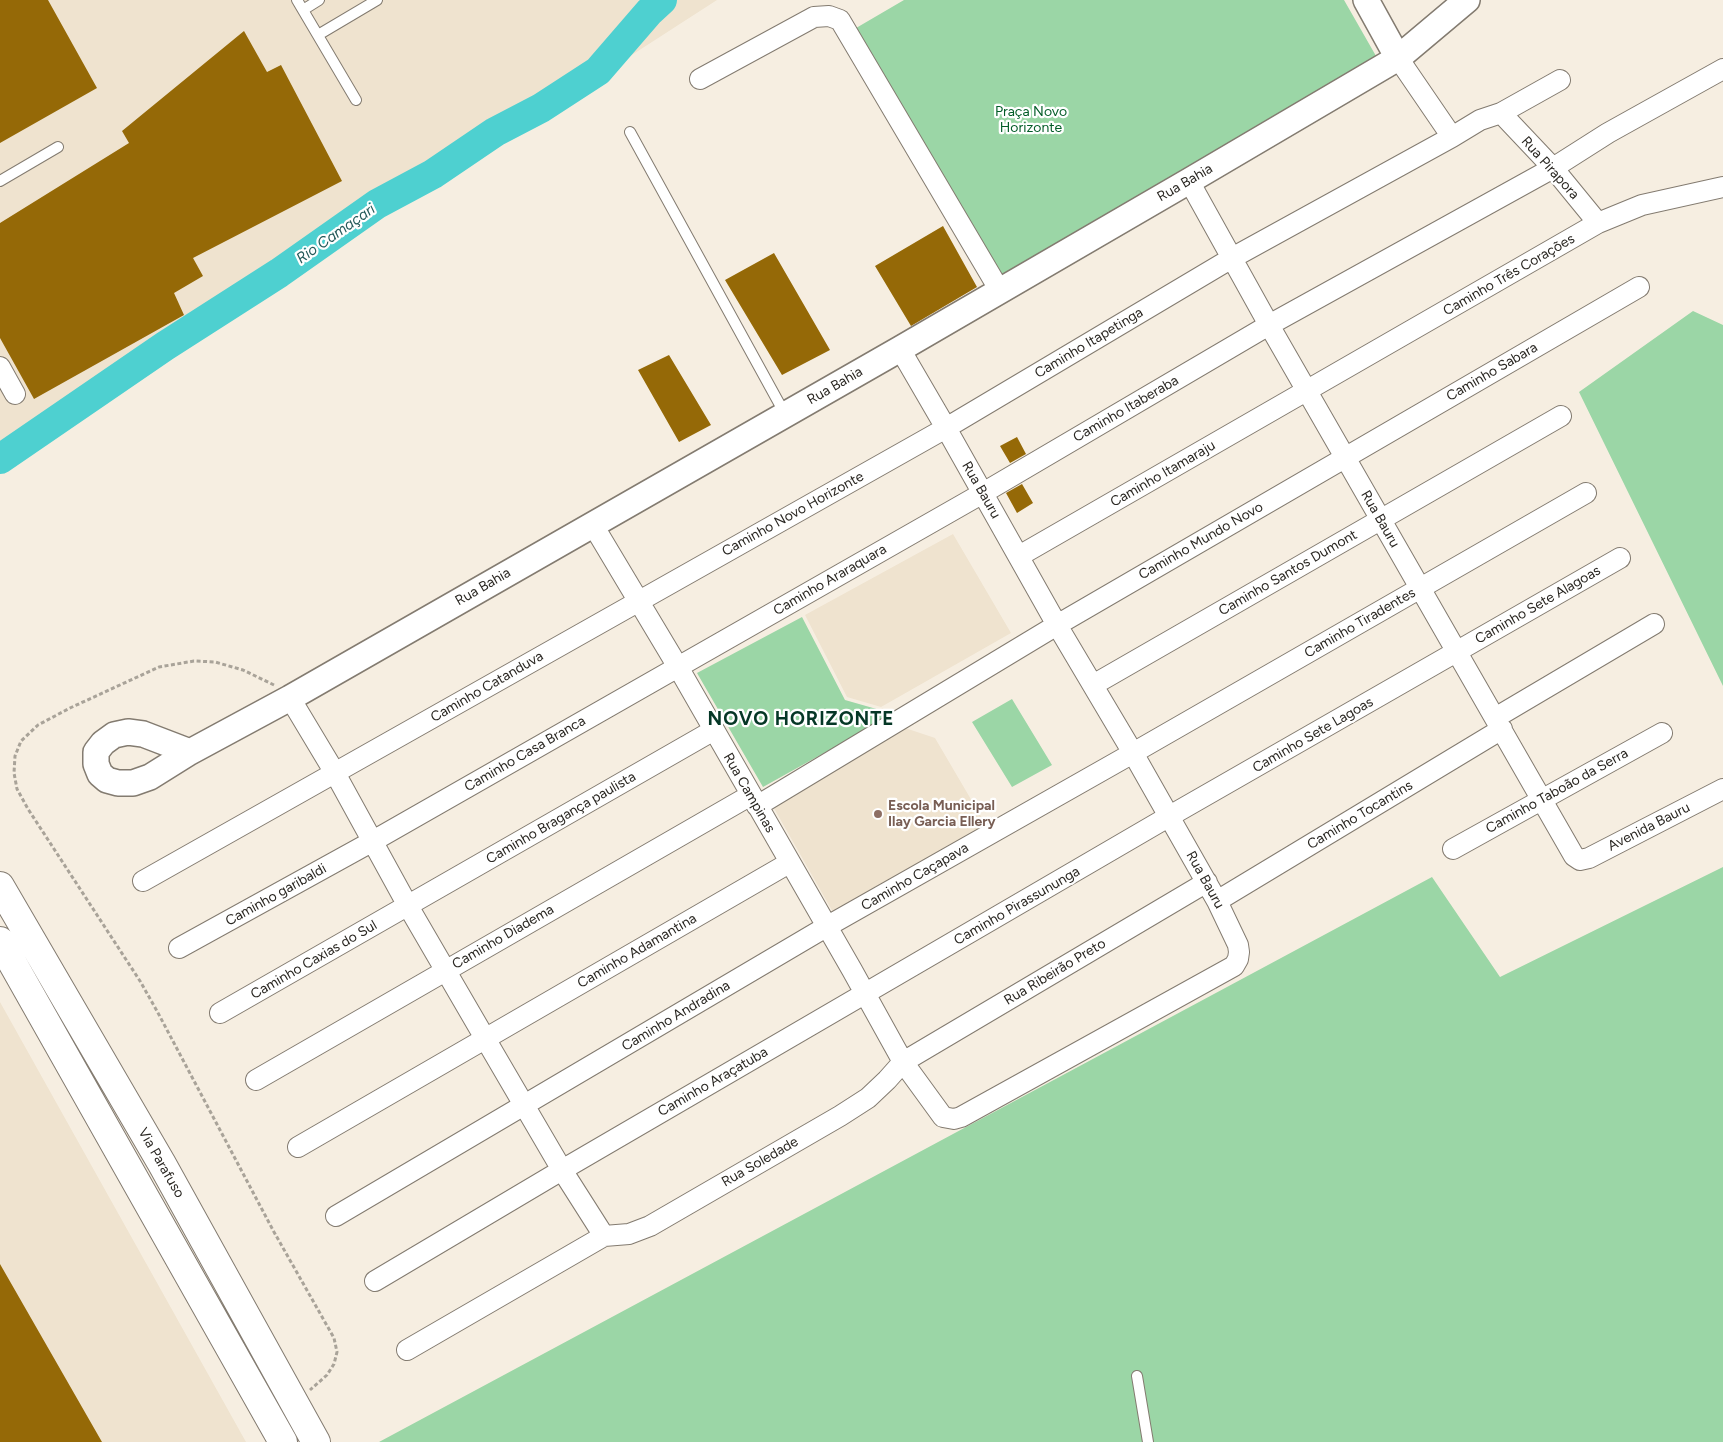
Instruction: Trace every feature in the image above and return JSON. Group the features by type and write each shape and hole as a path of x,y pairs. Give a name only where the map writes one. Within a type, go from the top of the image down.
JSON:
{"highway":[{"name":"Via Parafuso","path":"0,886 162,1164 316,1442"},
{"path":"0,941 283,1442"}],"street":[{"path":"1366,0 1398,58 1452,137"},
{"name":"Rua Bahia","path":"190,752 290,698 900,349 1398,58 1467,0"},
{"path":"700,79 814,17 829,16 840,20 1000,291"},
{"name":"Caminho Itaberaba","path":"983,493 1269,325 1553,168 1608,133 1723,69"},
{"name":"Caminho Itapetinga","path":"946,428 1232,258 1480,120 1501,113 1560,80"},
{"name":"Rua Pirapora","path":"1501,113 1553,168 1598,223"},
{"name":"Rua Bauru","path":"1189,181 1419,589 1574,856"},
{"name":"Caminho Três Corações","path":"1307,392 1598,223 1642,205 1723,187"},
{"name":"Caminho Sabara","path":"1344,457 1639,286"},
{"name":"Rua Bauru","path":"900,349 1057,626 1207,882 1238,945"},
{"path":"0,367 15,394"},
{"name":"Caminho Itamaraju","path":"1019,556 1307,392"},
{"name":"Caminho Santos Dumont","path":"1093,685 1561,416"},
{"name":"Caminho Novo Horizonte","path":"639,600 946,428"},
{"name":"Caminho Mundo Novo","path":"754,801 1344,457"},
{"name":"Caminho Araraquara","path":"678,667 983,493"},
{"name":"Caminho Tiradentes","path":"1133,754 1586,493"},
{"name":"Rua Campinas","path":"592,525 678,667 903,1062 943,1117 954,1119 961,1117 1234,966 1238,959 1238,945"},
{"name":"Caminho Sete Alagoas","path":"1457,652 1620,558"},
{"name":"Caminho Catanduva","path":"143,881 639,600"},
{"name":"Caminho Tocantins","path":"1217,901 1654,624"},
{"name":"Caminho Sete Lagoas","path":"1168,817 1457,652"},
{"name":"Caminho Casa Branca","path":"373,841 678,667"},
{"path":"290,698 335,773 408,906 486,1040 562,1170 604,1236 407,1350"},
{"name":"Caminho Bragança paulista","path":"408,906 714,730"},
{"name":"Caminho Taboão da Serra","path":"1452,849 1662,733"},
{"name":"Caminho Caçapava","path":"826,927 1133,754"},
{"name":"Avenida Bauru","path":"1574,856 1580,860 1589,858 1723,789"},
{"name":"Caminho Diadema","path":"256,1080 446,970 754,801"},
{"name":"Caminho Pirassununga","path":"865,994 1168,817"},
{"name":"Caminho garibaldi","path":"179,948 373,841"},
{"name":"Caminho Adamantina","path":"298,1146 486,1040 789,863"},
{"name":"Rua Ribeirão Preto","path":"903,1062 1207,882"},
{"name":"Caminho Caxias do Sul","path":"220,1013 408,906"},
{"name":"Caminho Andradina","path":"336,1216 826,927"},
{"name":"Caminho Araçatuba","path":"375,1281 865,994"},
{"name":"Rua Soledade","path":"604,1236 630,1234 650,1226 814,1131 868,1098 903,1062"}],"lane":[{"path":"297,0 356,100"},
{"path":"303,10 319,0"},
{"path":"318,35 377,0"},
{"path":"630,132 785,415"},
{"path":"0,181 58,147"},
{"path":"1137,1376 1148,1442"}],"shaded area":[{"path":"0,0 717,0 0,463"},
{"path":"953,534 1011,633 881,707 847,697 805,615"},
{"name":"Escola Municipal Ilay Garcia Ellery","path":"905,728 935,738 986,825 834,914 771,803"},
{"path":"0,1002 246,1442 0,1442"}],"green space":[{"name":"Praça Novo Horizonte","path":"904,0 1344,0 1376,56 988,284 839,38"},
{"path":"1693,311 1723,325 1723,686 1579,392"},
{"path":"802,617 845,700 894,714 763,787 697,673"},
{"path":"1012,699 1052,765 1012,787 972,722"},
{"path":"1723,867 1723,1442 379,1442 1432,877 1500,977"}],"building":[{"path":"0,0 48,0 97,88 0,143"},
{"path":"244,31 267,72 281,65 342,181 193,258 203,276 174,293 184,315 34,399 0,338 0,223 129,143 122,131"},
{"path":"943,226 977,287 911,326 875,266"},
{"path":"774,253 830,350 782,375 725,280"},
{"path":"669,355 711,425 679,442 638,370"},
{"path":"1017,437 1026,454 1010,463 1000,446"},
{"path":"1022,484 1033,503 1017,513 1006,493"},
{"path":"0,1264 102,1442 0,1442"}],"waterway":[{"name":"Rio Camaçari","path":"0,459 165,346 279,273 377,204 433,174 495,132 541,108 598,71 649,12 662,0"}],"place":[{"name":"Escola Municipal Ilay Garcia Ellery","path":"878,814"}],"district":[{"name":"NOVO HORIZONTE","path":"801,719"}]}
